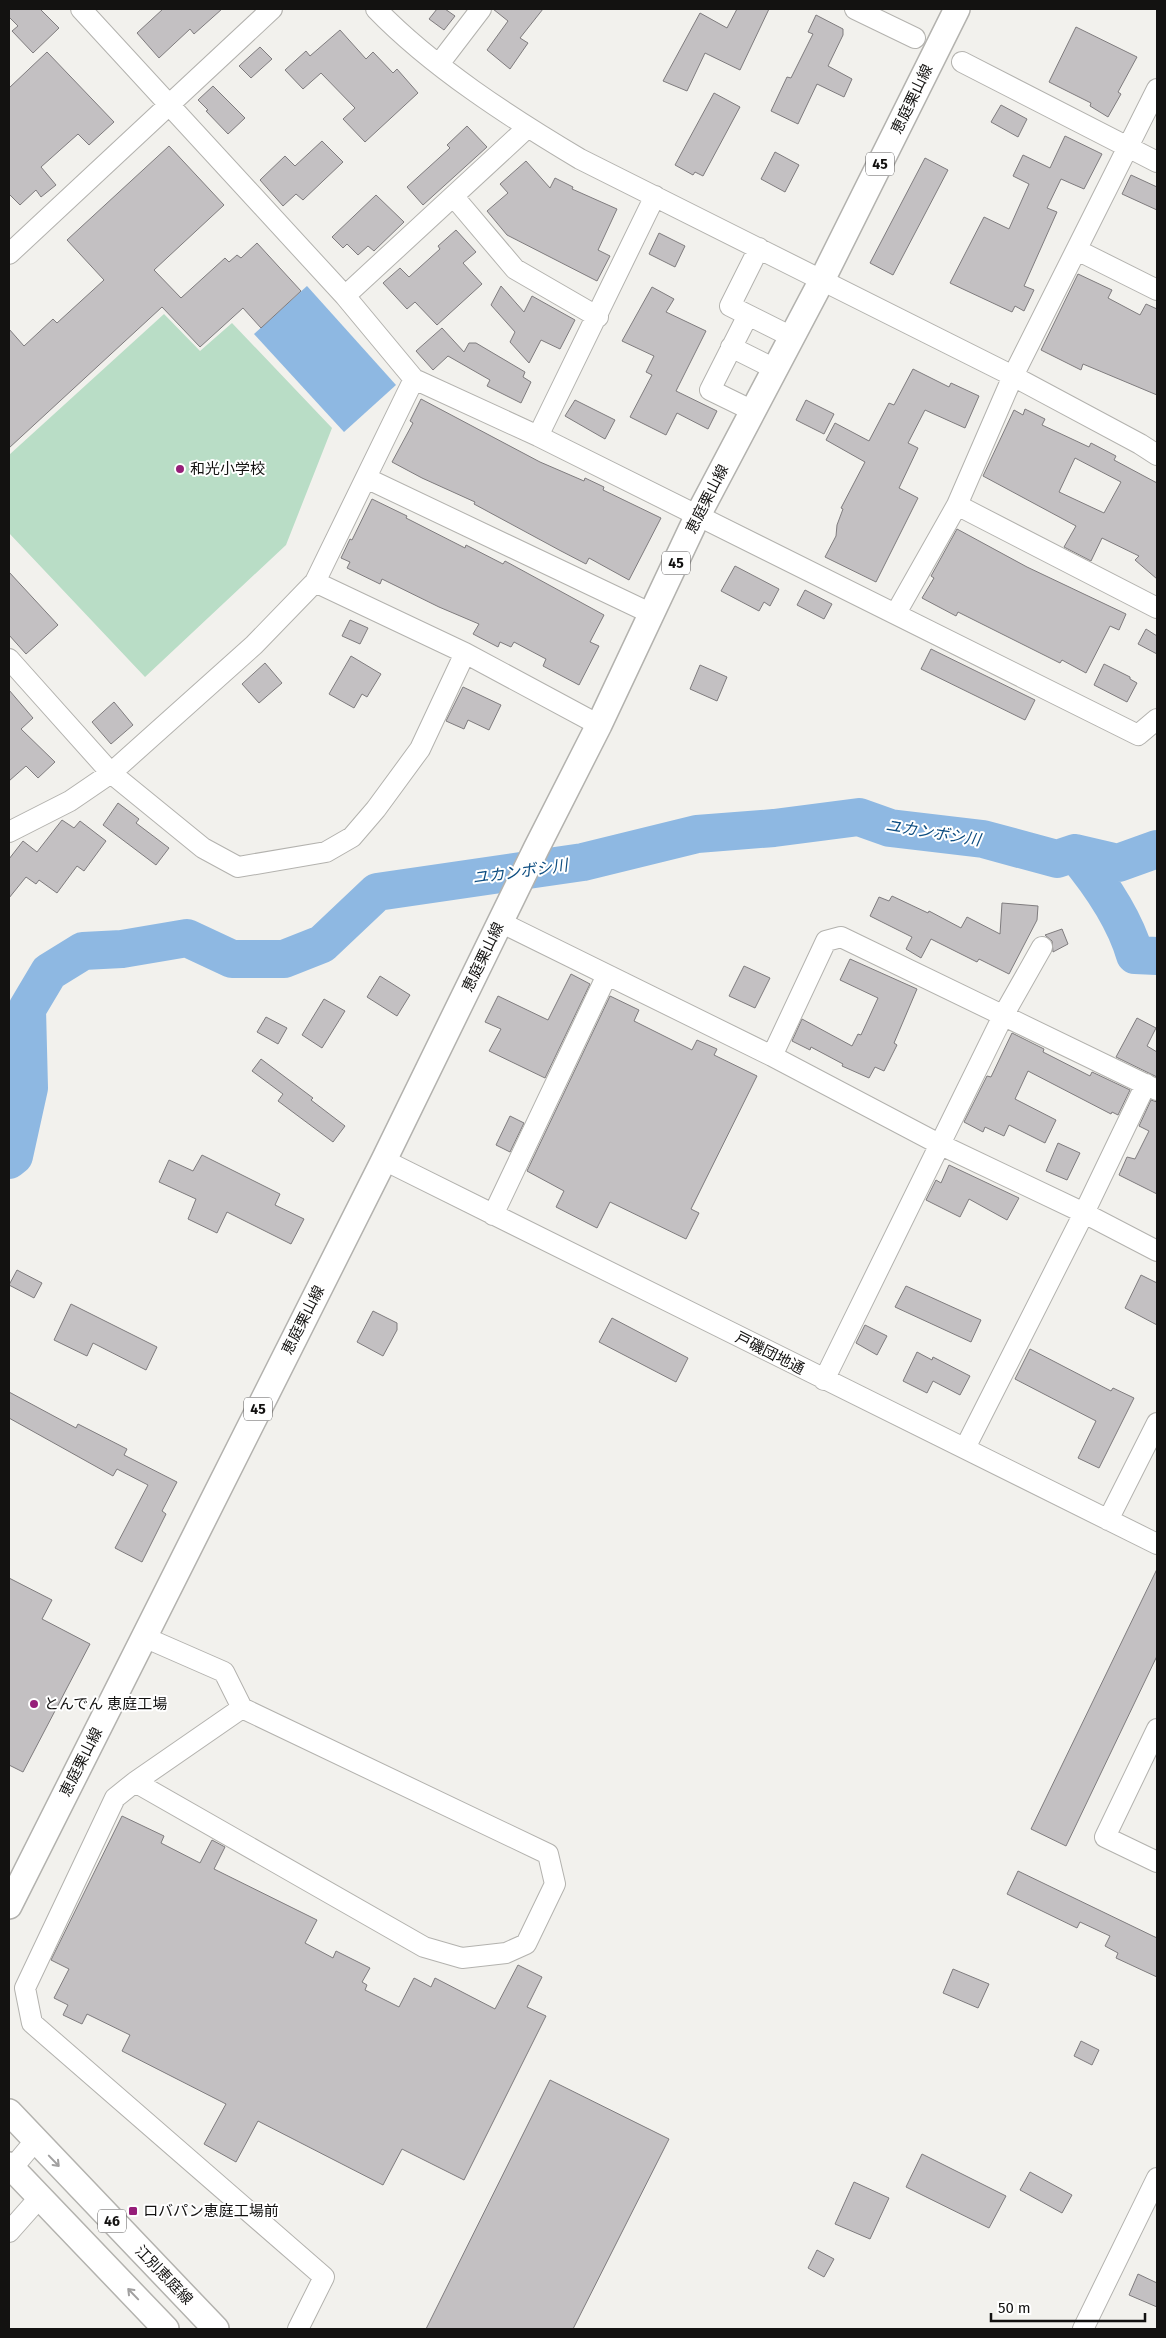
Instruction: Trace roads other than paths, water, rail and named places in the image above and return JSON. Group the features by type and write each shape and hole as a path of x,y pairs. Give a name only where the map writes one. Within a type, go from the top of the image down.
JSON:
{"main road":[{"name":"恵庭栗山線","path":"9,1906 384,1160 536,849 599,725 698,515 822,280 957,9"},
{"name":"江別恵庭線","path":"9,2112 216,2329"},
{"name":"46","path":"10,2168 166,2329"}],"street":[{"path":"81,9 345,296 414,379 538,436 1138,735 1157,719"},
{"path":"11,248 272,9"},
{"path":"376,9 439,64 527,128 580,159 1013,376 1157,455"},
{"path":"439,64 481,9"},
{"path":"856,9 915,38"},
{"path":"962,62 1157,162"},
{"path":"896,613 957,505 1013,376 1078,250 1157,89"},
{"path":"345,296 527,128"},
{"path":"538,436 598,317 655,196"},
{"path":"454,197 515,269 598,317"},
{"path":"759,248 730,306 792,337"},
{"path":"1078,250 1157,290"},
{"path":"748,315 710,390 753,412"},
{"path":"732,347 775,369"},
{"path":"9,832 70,801 111,773 254,645 315,582 414,379"},
{"path":"366,478 652,614"},
{"path":"957,505 1157,608"},
{"path":"315,582 465,653 599,725"},
{"path":"9,660 111,773 203,848 238,867 326,852 352,837 376,809 420,749 465,653"},
{"path":"503,916 608,975 772,1056 939,1144 1084,1213 1157,1251"},
{"path":"772,1056 826,940 841,937 1152,1087 1084,1213 965,1448"},
{"path":"824,1380 1003,1016 1042,947"},
{"path":"493,1215 608,975"},
{"name":"戸磯団地通","path":"384,1160 1157,1544"},
{"path":"1108,1520 1157,1423"},
{"path":"135,1782 424,1947 462,1958 506,1953 526,1944 555,1884 548,1854 242,1708 224,1672 144,1637"},
{"path":"242,1708 115,1798 25,1988 32,2023 324,2277 298,2329"},
{"path":"1157,1729 1105,1837 1157,1862"},
{"path":"10,2168 35,2141"},
{"path":"1083,2329 1156,2184"},
{"path":"9,2232 40,2197"}],"water":[{"path":"307,286 396,385 344,432 254,334"}],"waterway":[{"name":"ユカンボシ川","path":"9,1160 14,1156 29,1088 27,1009 49,972 83,951 122,949 187,938 232,959 284,959 322,944 377,892 583,862 697,834 774,828 859,817 890,828 983,839 1057,859 1075,853 1118,914 1135,955 1157,956"},
{"path":"1075,853 1118,863 1157,849"}],"place":[{"name":"和光小学校","path":"180,469"},
{"name":"とんでん 恵庭工場","path":"34,1704"},
{"name":"ロバパン恵庭工場前","path":"133,2211"}]}
